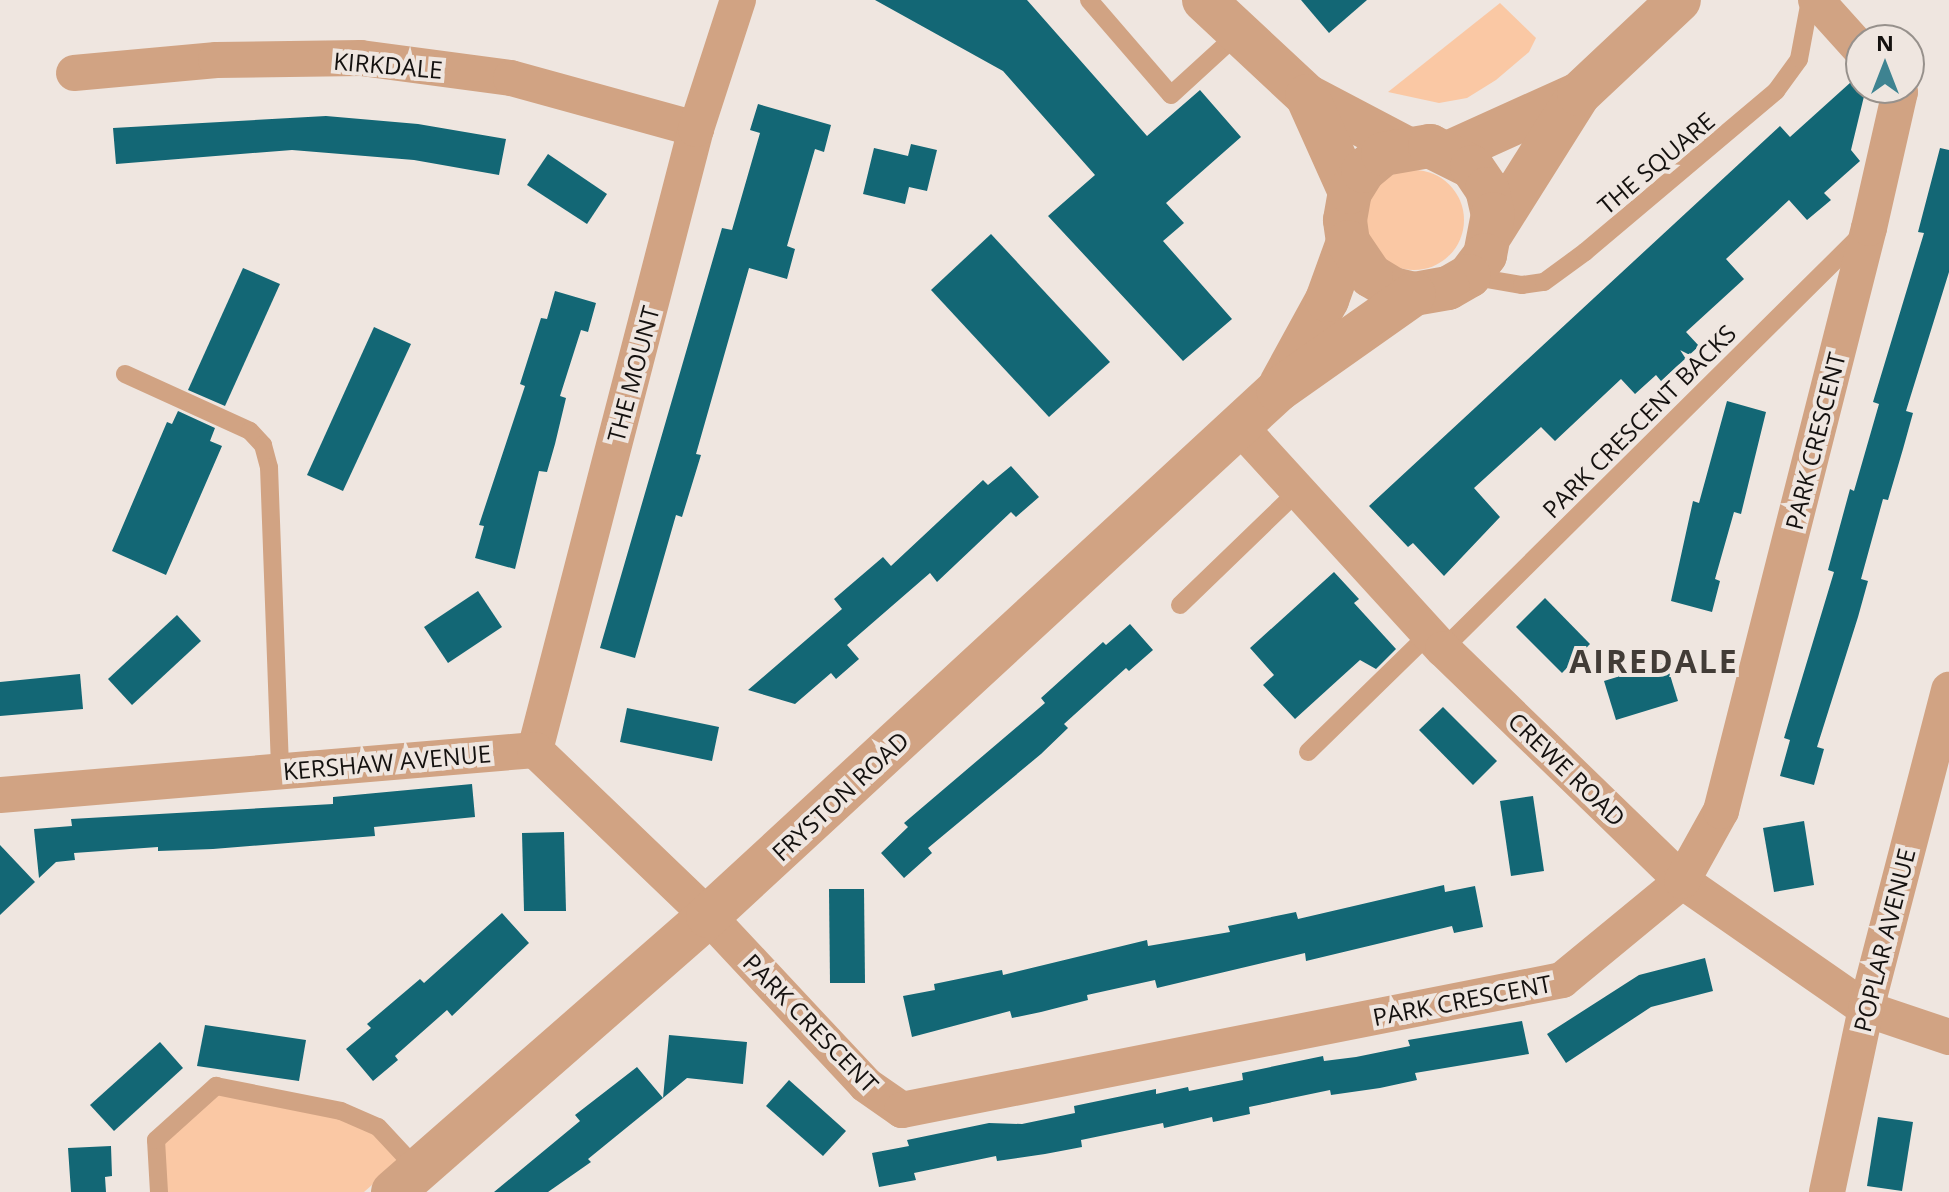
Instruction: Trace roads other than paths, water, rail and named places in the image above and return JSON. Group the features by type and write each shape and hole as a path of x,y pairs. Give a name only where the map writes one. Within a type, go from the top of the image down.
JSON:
{"street":[{"name":"THE MOUNT","path":"535,750 696,129 738,0"},
{"path":"1204,0 1307,96 1404,147 1450,152 1472,167 1487,189 1492,232"},
{"path":"1469,276 1485,255 1492,232 1579,94 1679,0"},
{"path":"1813,0 1845,33"},
{"name":"KIRKDALE","path":"74,73 216,60 361,58 511,78 696,129"},
{"path":"1450,152 1579,94"},
{"path":"1307,96 1350,192"},
{"name":"PARK CRESCENT","path":"708,916 866,1085 902,1110 1562,980 1682,881 1721,811 1869,228 1897,104"},
{"path":"1350,192 1363,171 1404,147"},
{"name":"FRYSTON ROAD","path":"1278,390 1327,300 1348,242 1345,220 1350,192"},
{"path":"1348,242 1371,276 1414,294"},
{"name":"FRYSTON ROAD","path":"406,1181 708,916 1278,390 1414,294 1448,288 1469,276"},
{"name":"CREWE ROAD","path":"1240,427 1436,642 1682,881 1866,1009 1949,1037"},
{"name":"POPLAR AVENUE","path":"1827,1192 1866,1009 1949,690"},
{"path":"535,750 708,916"},
{"name":"KERSHAW AVENUE","path":"0,795 535,750"}],"lane":[{"path":"1089,0 1171,95 1239,33"},
{"name":"THE SQUARE","path":"1469,276 1522,285 1544,282 1585,252 1776,91 1799,59 1813,0"},
{"name":"PARK CRESCENT BACKS","path":"1308,752 1436,642 1869,228"},
{"path":"125,374 250,431 263,445 269,467 280,771"},
{"path":"1180,605 1298,491"},
{"path":"159,1192 156,1140 216,1086 341,1111 378,1127 406,1181"}],"district":[{"name":"AIREDALE","path":"1654,661"}]}
